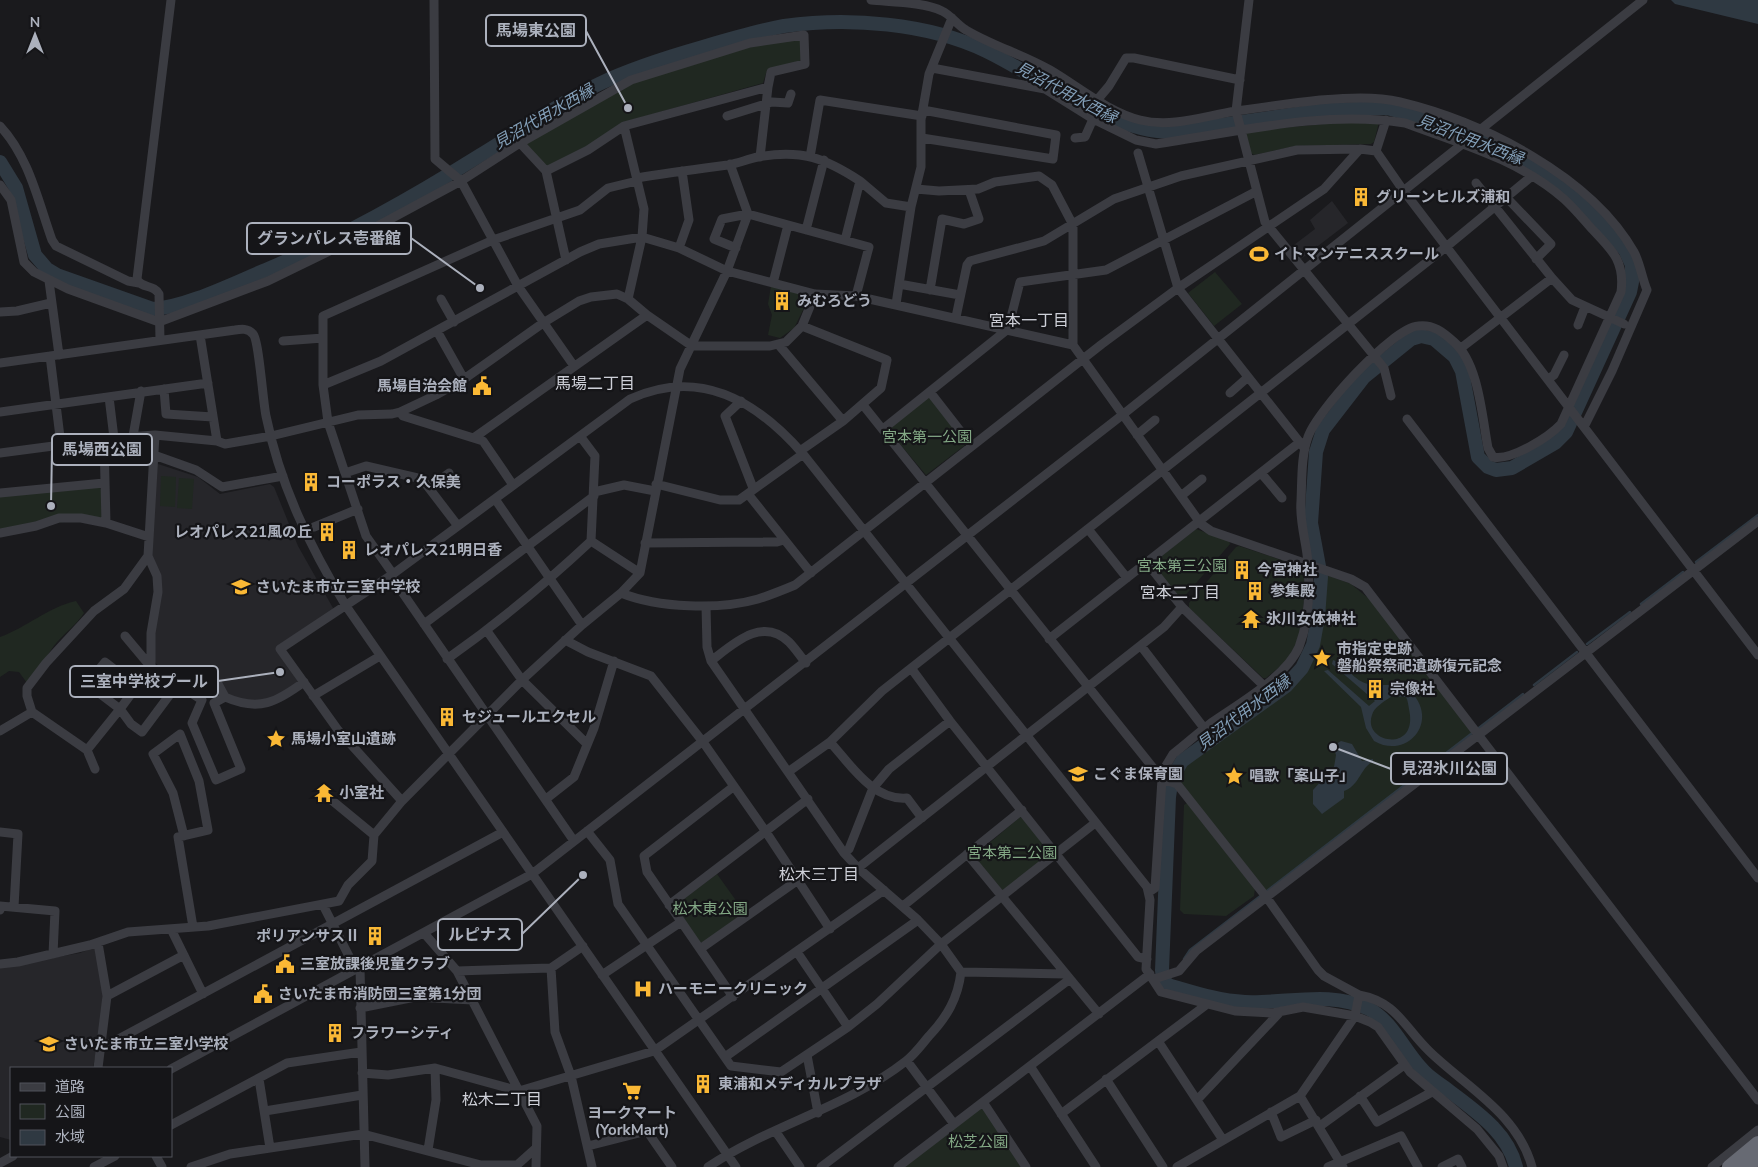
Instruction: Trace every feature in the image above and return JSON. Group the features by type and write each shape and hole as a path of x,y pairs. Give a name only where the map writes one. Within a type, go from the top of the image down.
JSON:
{"highway":[{"path":"1729,1167 1758,1143"},
{"path":"1746,1167 1758,1158"}],"street":[{"path":"139,283 137,274 171,0"},
{"path":"434,0 434,158 461,181 518,286 574,366"},
{"path":"871,0 930,7 942,11 965,30 1048,69 1121,113 1140,120 1170,123 1322,100 1371,99 1398,102 1440,114 1547,163 1577,186 1608,218 1635,254 1640,274 1647,290 1612,371 1581,424"},
{"path":"1249,0 1237,113 1267,227 1305,269 1384,368 1391,396"},
{"path":"172,1068 532,874 806,663 967,534 1121,416 1643,0"},
{"path":"896,304 912,207 921,167 922,113 932,68 952,18"},
{"path":"0,185 11,200 24,262 34,272 49,281 159,318 268,281 461,181 520,143 631,80 750,43 804,35 805,64 771,72 765,105 760,157"},
{"path":"1098,99 1109,86 1126,58 1134,58 1240,80"},
{"path":"932,68 1045,89 1137,146 1242,130 1334,119 1386,120 1405,123 1463,143 1520,168 1563,198 1616,254 1623,278 1617,322 1561,424 1553,432 1507,458 1494,457 1488,448 1474,374 1461,348 1443,332 1430,326 1416,326 1375,356 1338,392 1302,446 1300,504 1310,564 1308,609 1298,647 1290,661 1263,685 1204,728 1173,754 1164,769 1162,779 1155,888 1149,892"},
{"path":"546,171 588,150 624,126 768,87"},
{"path":"727,116 772,102 788,103 791,94"},
{"path":"810,157 820,100 922,113 1056,135 1052,159 922,138"},
{"path":"1075,138 1085,137 1093,119"},
{"path":"1376,151 1386,120"},
{"path":"0,126 8,134 25,164 52,240 56,246 128,281 139,283 157,291 160,340"},
{"path":"624,126 644,209 642,237 628,299"},
{"path":"520,143 546,171 566,260"},
{"path":"1137,146 1178,288 1302,446"},
{"path":"621,593 636,599 706,606 759,599 795,585 1082,359 1178,288 1324,189 1360,149"},
{"path":"956,317 967,265 970,261 1044,241 1073,226 1107,202 1180,176 1297,150 1360,149 1376,151 1403,190 1758,655"},
{"path":"574,841 447,659 366,536 328,422 323,385 322,316 493,240 580,210 608,188 682,171 730,164 760,157 795,154 834,164 860,181 886,203 912,207"},
{"path":"806,230 824,160"},
{"path":"0,964 53,954 128,932 193,927 254,919 339,901 348,885 372,861 374,834 402,801 522,680 582,625 621,593 640,573 680,369 727,272 748,214 730,164"},
{"path":"679,248 689,220 682,171"},
{"path":"916,189 969,190 978,189 995,182 1039,176 1052,185 1073,226 1073,346 1121,416 1137,435 1199,522 1211,531 1359,582 1370,593 1758,1100"},
{"path":"788,772 830,742 882,691 1532,176"},
{"path":"845,240 860,181"},
{"path":"1476,183 1552,278 1572,300 1617,322"},
{"path":"930,290 942,219 964,224 979,219 969,190"},
{"path":"883,429 1008,329 1020,282 1106,270 1257,191"},
{"path":"1506,197 1551,244 1536,258"},
{"path":"736,248 714,239 722,218 748,214 869,247 856,296"},
{"path":"773,283 788,225"},
{"path":"323,385 381,361 566,260 599,244 642,237 679,248 727,272 815,294 856,296 896,304 1008,329 1073,346"},
{"path":"1461,348 1552,278"},
{"path":"49,281 61,446"},
{"path":"899,284 960,295"},
{"path":"0,453 114,438 155,435 217,441 225,444 271,436 358,415 400,412 464,379 543,323 579,301 591,297 617,294 628,299 646,315 692,346 770,346 786,342 802,326 815,294"},
{"path":"441,299 454,322"},
{"path":"0,312 17,311 51,303"},
{"path":"1578,324 1585,306"},
{"path":"475,437 646,315"},
{"path":"424,624 594,494 624,485 656,488 720,500 739,500 843,421 881,388 887,360 802,326"},
{"path":"0,363 245,329 255,336 262,391 271,436 283,476 304,531 346,606 736,1167"},
{"path":"437,331 464,379"},
{"path":"200,335 217,441"},
{"path":"283,341 323,338"},
{"path":"778,344 843,421"},
{"path":"1548,380 1554,375 1564,355"},
{"path":"1230,393 1247,378"},
{"path":"0,412 208,383"},
{"path":"402,801 338,730 280,649 392,575 630,400 651,391 677,388 700,387 720,392 742,400 770,422 802,452 1149,892 1146,969 1161,992 1235,1011 1281,1011 1303,1007 1355,1016 1378,1027 1404,1065 1432,1092 1477,1129 1499,1156 1502,1167"},
{"path":"164,389 166,414 213,417"},
{"path":"133,436 141,392"},
{"path":"930,392 972,446"},
{"path":"109,397 114,438"},
{"path":"742,400 725,416 751,491 784,540 811,573"},
{"path":"863,405 1087,688 1162,779 1177,784 1267,898 1318,970 1324,976 1359,997 1382,1002 1395,1011 1429,1051 1491,1104 1522,1139 1532,1167"},
{"path":"400,412 403,416 482,440 514,485"},
{"path":"1407,419 1758,878"},
{"path":"1137,435 1155,420"},
{"path":"87,750 151,668 151,633 157,602 158,582 148,556 155,435"},
{"path":"447,659 487,631 591,542 595,456 580,436"},
{"path":"104,440 106,523"},
{"path":"1049,639 1262,473 1302,446"},
{"path":"154,455 196,470 222,488 283,476"},
{"path":"345,473 366,466 422,479 458,526"},
{"path":"429,488 449,473"},
{"path":"1262,473 1282,498"},
{"path":"1180,496 1202,480"},
{"path":"0,493 104,483"},
{"path":"495,498 582,625"},
{"path":"314,527 358,509"},
{"path":"0,533 36,526 59,518 81,518 106,523 149,537"},
{"path":"898,1167 1099,1014 1152,977 1179,971 1196,951 1694,571 1758,520"},
{"path":"1088,529 1127,578"},
{"path":"645,543 777,542 784,540"},
{"path":"591,542 640,573"},
{"path":"94,769 87,750 32,712 26,696 27,688 46,663 94,611 124,589 148,556"},
{"path":"1147,563 1182,606 1263,685"},
{"path":"706,606 707,647 711,661 744,710 844,853 858,868 918,920 941,944 960,972 954,1001 942,1022 907,1061 848,1098 727,1154 708,1167"},
{"path":"858,868 1164,628 1182,606"},
{"path":"711,661 744,636 766,630 788,640 806,663"},
{"path":"487,631 522,680 587,744"},
{"path":"125,636 151,668 202,700 192,723 216,780 241,770 214,703 226,697"},
{"path":"566,640 588,652 651,676 703,742 766,832 830,929"},
{"path":"1141,646 1204,728"},
{"path":"314,696 380,656"},
{"path":"546,799 574,777 594,728 614,661"},
{"path":"136,686 105,662 87,684 120,709 131,724 142,732 177,685"},
{"path":"911,668 950,721 1138,957 1147,959"},
{"path":"188,691 197,679 207,677 218,684 226,697 243,704 267,704 280,700 304,682"},
{"path":"0,731 32,712"},
{"path":"844,853 849,849 872,788 889,769 950,721"},
{"path":"184,836 173,793 153,754 180,734 199,781 208,830 184,836 178,837 193,927"},
{"path":"830,742 872,788 899,799 907,798 922,818"},
{"path":"733,997 647,872 644,856 734,787"},
{"path":"329,798 374,834"},
{"path":"669,905 808,799"},
{"path":"903,906 1022,810"},
{"path":"587,831 610,860 618,904 731,1066 781,1072 848,1027 877,1004 941,944 1095,823"},
{"path":"0,832 18,834 14,907"},
{"path":"100,1049 503,832"},
{"path":"967,854 1004,896 1099,1014"},
{"path":"700,949 798,880"},
{"path":"362,1073 388,1075 435,1068 519,1091 654,1051 884,890"},
{"path":"323,905 332,925 358,969 365,1167"},
{"path":"0,910 0,906 55,911 53,954"},
{"path":"725,1057 918,920"},
{"path":"602,975 681,922"},
{"path":"171,929 204,994"},
{"path":"424,933 457,971 537,1126 536,1167"},
{"path":"98,942 107,996 98,1067"},
{"path":"457,971 551,968 582,946"},
{"path":"797,952 848,1027"},
{"path":"107,996 184,955"},
{"path":"551,968 555,1032 571,1076 592,1167"},
{"path":"960,972 1067,976"},
{"path":"821,1167 927,1087 1067,976"},
{"path":"360,1008 415,997 473,1000"},
{"path":"1177,1167 1300,1096 1355,1016 1359,997"},
{"path":"1061,1114 1206,1005"},
{"path":"1197,1100 1281,1011"},
{"path":"1158,1041 1222,1140"},
{"path":"172,1125 293,1061 361,1052"},
{"path":"807,1055 818,1113"},
{"path":"907,1061 954,1124"},
{"path":"1271,1112 1281,1137 1318,1123 1404,1065"},
{"path":"1030,1066 1096,1167"},
{"path":"428,1150 436,1100 435,1068"},
{"path":"259,1078 270,1148"},
{"path":"1106,1079 1163,1167"},
{"path":"1360,1096 1377,1122 1432,1092"},
{"path":"265,1111 362,1095"},
{"path":"1300,1096 1342,1164"},
{"path":"983,1102 1026,1167"},
{"path":"1712,1167 1758,1130"},
{"path":"588,1146 647,1132 672,1167"},
{"path":"776,1132 800,1167"},
{"path":"191,1167 224,1156 363,1134 428,1150 481,1166 517,1165 536,1148"},
{"path":"1328,1167 1342,1164 1401,1136 1418,1167"},
{"path":"94,1167 113,1157"},
{"path":"1442,1167 1458,1159 1462,1167"}],"shaded area":[{"path":"1332,201 1348,223 1301,259 1290,248 1315,229 1310,220"},
{"name":"さいたま市立三室中学校","path":"158,464 198,477 220,494 270,484 274,487 298,546 333,608 332,611 276,647 299,680 298,683 279,697 250,702 230,697 208,674 183,685 154,662 153,635 157,615 152,555 156,465"},
{"name":"さいたま市立三室小学校","path":"93,948 97,950 103,987 102,1020 93,1067 10,1067 10,1140 0,1137 0,967 80,953"}],"green space":[{"path":"802,36 803,60 767,70 763,83 621,123 588,146 547,167 525,146 526,142 634,81 719,54"},
{"path":"1346,122 1379,122 1374,142 1371,144 1296,146 1254,155 1251,153 1246,134 1248,131"},
{"path":"1215,272 1242,304 1214,326 1188,293"},
{"path":"771,286 807,295 809,298 794,328 780,338 768,335 772,315 768,304"},
{"name":"宮本第一公園","path":"926,398 930,398 965,442 964,446 926,475 889,431 890,427"},
{"path":"161,476 176,477 175,507 160,506"},
{"path":"179,478 194,479 192,509 177,508"},
{"path":"99,487 102,491 102,517 99,519 30,525 0,531 0,496"},
{"name":"宮本第三公園","path":"1196,529 1229,541 1230,544 1183,598 1179,598 1153,566 1154,562"},
{"name":"氷川女体神社","path":"1239,546 1303,567 1305,571 1302,617 1297,640 1285,662 1266,678 1263,678 1189,608 1189,603 1236,547"},
{"path":"1327,575 1351,584 1374,603 1474,734 1266,893 1177,780 1191,759 1283,694 1302,675 1318,648"},
{"path":"76,601 84,613 57,642 32,679 27,683 19,672 9,671 0,677 0,637 56,608"},
{"path":"1187,803 1255,888 1254,896 1226,916 1184,914 1180,910 1184,805"},
{"name":"宮本第二公園","path":"1020,817 1023,818 1050,851 1049,854 1003,891 974,856"},
{"name":"松木東公園","path":"717,874 745,913 704,942 700,942 676,908 677,904"},
{"name":"松芝公園","path":"981,1108 985,1109 1023,1167 904,1167"}],"water":[{"path":"1671,0 1758,0 1758,24 1675,4"},
{"path":"1333,660 1338,662 1354,676 1368,684 1401,686 1412,693 1419,704 1422,715 1421,726 1416,735 1408,742 1398,746 1386,746 1374,741 1366,728 1361,707 1324,671 1328,670 1369,706 1375,701 1332,664","holes":["1392,696 1406,697 1410,723 1406,733 1399,738 1390,739 1382,737 1375,732 1371,725 1375,709"]},
{"path":"1341,741 1352,744 1362,761 1373,759 1373,761 1365,768 1353,785 1344,791 1344,798 1322,814 1313,804 1313,790 1334,767 1336,755 1333,746"}],"waterway":[{"name":"見沼代用水西縁","path":"0,162 16,188 35,255 47,269 57,275 153,309 196,299 295,257 349,231 428,187 568,100 612,78 663,59 733,38 784,26 809,23 835,22 888,25 914,28 939,34 986,51 1101,114 1149,130 1173,132 1323,110 1387,108 1410,114 1511,153 1541,170 1566,188 1594,215 1625,250 1632,265 1630,292 1566,432 1555,443 1512,468 1496,470 1488,467 1478,457 1462,371 1455,357 1434,339 1421,336 1411,339 1364,377 1323,430 1316,452 1311,523 1321,577 1318,617 1313,645 1302,668 1286,686 1182,761 1172,778 1169,797 1162,970 1163,979 1168,985 1225,1000 1260,1002 1323,999 1354,1003 1369,1009 1384,1020 1426,1073 1477,1112 1497,1131 1505,1142 1516,1167"},
{"path":"1696,562 1758,515"},
{"path":"1641,604 1683,572"},
{"path":"1587,644 1630,612"},
{"path":"1534,685 1577,652"},
{"path":"1184,959 1190,950 1523,694"}],"place":[{"name":"馬場東公園","path":"628,108"},
{"name":"グリーンヒルズ浦和","path":"1361,197"},
{"name":"イトマンテニススクール","path":"1259,254"},
{"name":"グランパレス壱番館","path":"480,288"},
{"name":"みむろどう","path":"782,301"},
{"name":"馬場自治会館","path":"482,386"},
{"name":"コーポラス・久保美","path":"311,482"},
{"name":"馬場西公園","path":"51,506"},
{"name":"レオパレス21風の丘","path":"327,532"},
{"name":"レオパレス21明日香","path":"349,550"},
{"name":"今宮神社","path":"1242,570"},
{"name":"さいたま市立三室中学校","path":"241,587"},
{"name":"参集殿","path":"1255,591"},
{"name":"氷川女体神社","path":"1251,619"},
{"name":"市指定史跡 磐船祭祭祀遺跡復元記念","path":"1322,658"},
{"name":"三室中学校プール","path":"280,672"},
{"name":"宗像社","path":"1375,689"},
{"name":"セジュールエクセル","path":"447,717"},
{"name":"馬場小室山遺跡","path":"276,739"},
{"name":"見沼氷川公園","path":"1333,747"},
{"name":"こぐま保育園","path":"1078,774"},
{"name":"唱歌「案山子」","path":"1234,776"},
{"name":"小室社","path":"324,793"},
{"name":"ルピナス","path":"583,875"},
{"name":"ポリアンサスⅡ","path":"375,936"},
{"name":"三室放課後児童クラブ","path":"285,964"},
{"name":"ハーモニークリニック","path":"643,989"},
{"name":"さいたま市消防団三室第1分団","path":"263,994"},
{"name":"フラワーシティ","path":"335,1033"},
{"name":"さいたま市立三室小学校","path":"49,1044"},
{"name":"東浦和メディカルプラザ","path":"703,1084"},
{"name":"ヨークマート (YorkMart)","path":"632,1091"}],"district":[{"name":"宮本一丁目","path":"1029,321"},
{"name":"馬場二丁目","path":"595,384"},
{"name":"宮本二丁目","path":"1180,593"},
{"name":"松木三丁目","path":"819,875"},
{"name":"松木二丁目","path":"502,1100"}]}
